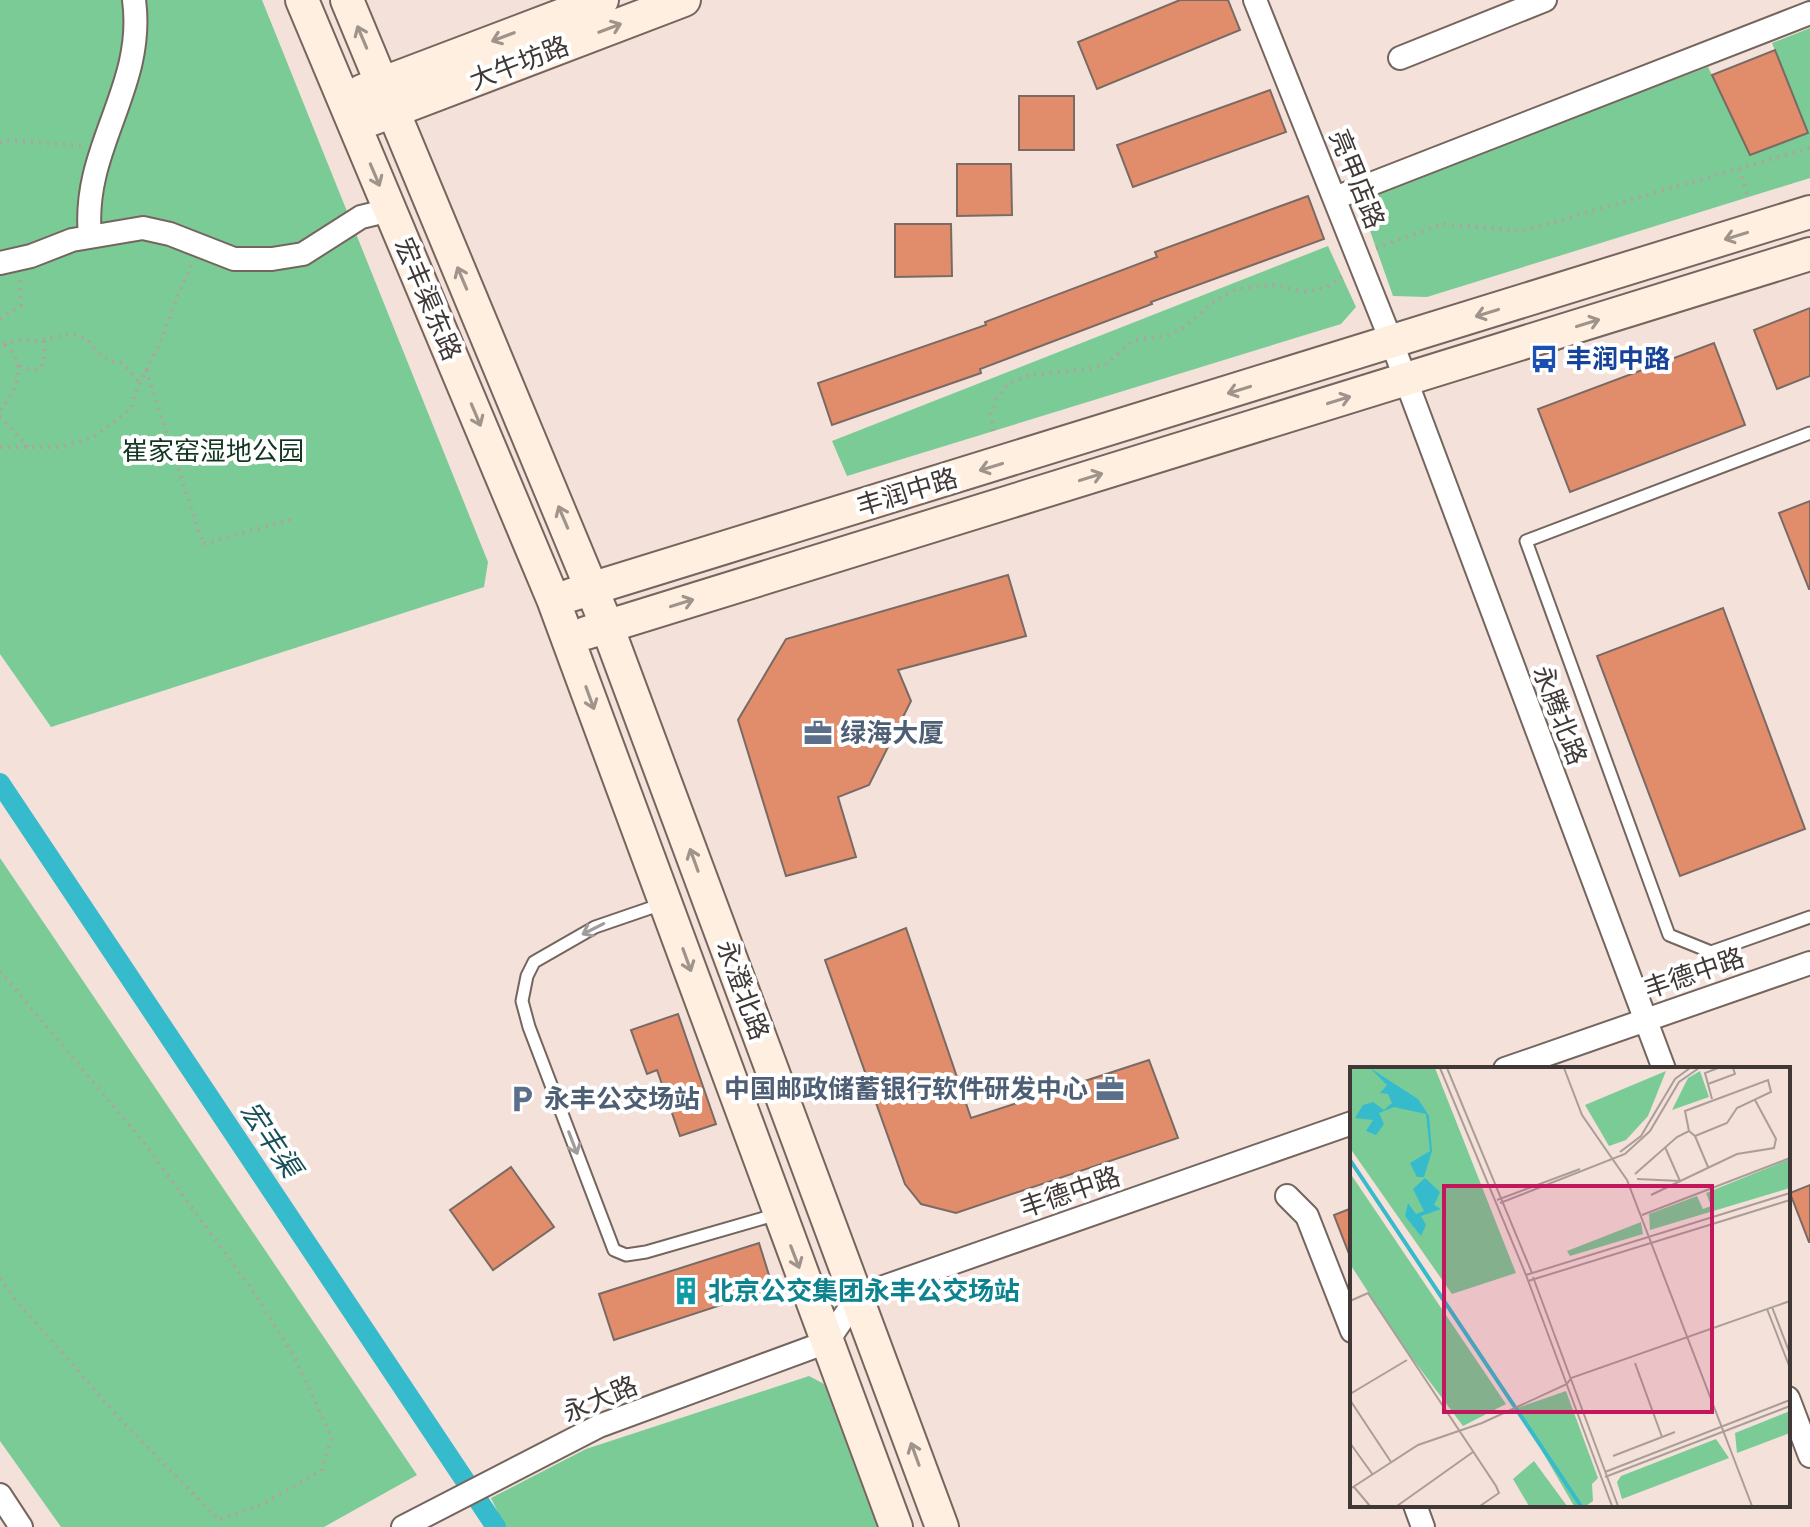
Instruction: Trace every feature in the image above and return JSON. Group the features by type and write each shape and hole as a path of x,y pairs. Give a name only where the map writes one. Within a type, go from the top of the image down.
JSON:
{"street":[{"path":"90,236 88,213 101,147 123,95 133,61 134,0"},
{"name":"宏丰渠东路","path":"302,0 553,599"},
{"name":"宏丰渠东路","path":"347,0 592,590"},
{"name":"大牛坊路","path":"349,113 602,0"},
{"name":"大牛坊路","path":"387,97 684,0"},
{"name":"亮甲店路","path":"1255,0 1404,380"},
{"path":"1400,58 1545,0"},
{"path":"1335,198 1810,13"},
{"path":"7,261 90,236 143,228 170,234 234,259 272,259 303,254 361,217 390,210"},
{"name":"丰润中路","path":"553,599 592,590 1810,212"},
{"name":"丰润中路","path":"568,639 1810,254"},
{"name":"永腾北路","path":"1404,380 1663,1067"},
{"name":"永澄北路","path":"592,590 942,1527"},
{"name":"永澄北路","path":"553,599 896,1527"},
{"name":"丰德中路","path":"1511,1067 1810,963"},
{"name":"丰德中路","path":"858,1296 1350,1124"},
{"path":"1287,1196 1307,1216 1350,1326"},
{"path":"827,1342 858,1296"},
{"name":"永大路","path":"403,1527 599,1426 827,1342"},
{"path":"1790,1403 1810,1456"},
{"path":"0,1495 21,1527"},
{"path":"1416,1507 1423,1527"}],"lane":[{"path":"1810,433 1526,541 1669,935 1711,952 1810,917"},
{"path":"666,903 651,905 595,927 534,962 527,976 522,1001 529,1027 614,1250 626,1255 646,1252 779,1214"}],"path":[{"path":"0,143 5,140 101,147"},
{"path":"1376,248 1443,224 1523,231 1810,148"},
{"path":"1739,169 1748,197"},
{"path":"0,447 58,447 92,438 131,409 201,247"},
{"path":"0,319 21,305 20,275 7,261"},
{"path":"993,431 991,414 996,399 1009,383 1030,375 1105,365 1134,340 1169,335 1183,328 1217,299 1237,289 1273,285 1307,292 1328,286 1342,277"},
{"path":"1,343 44,340 72,334 87,339 97,352 111,361 123,363 140,383"},
{"path":"19,366 31,371 43,365 44,340"},
{"path":"1,343 11,349 19,366 12,397 0,413 29,447"},
{"path":"146,370 203,544 293,519"},
{"path":"0,971 141,1139 251,1288 294,1356 332,1438 321,1471 261,1505 219,1520"},
{"path":"0,1278 120,1419 219,1520 221,1527"}],"green space":[{"name":"崔家窑湿地公园","path":"0,0 262,0 488,562 484,587 51,727 0,654"},
{"path":"1810,28 1810,178 1427,297 1393,296 1363,211 1384,188 1708,67 1750,154 1808,133 1772,43"},
{"path":"1328,246 1356,307 1341,324 847,476 832,441"},
{"path":"0,858 417,1475 324,1527 61,1527 0,1441"},
{"path":"809,1376 824,1384 877,1527 505,1527 491,1498 586,1449"}],"building":[{"path":"1180,0 1228,0 1240,30 1097,89 1078,42"},
{"path":"1775,50 1808,133 1750,155 1712,75"},
{"path":"1270,90 1286,132 1133,187 1117,145"},
{"path":"1019,96 1074,96 1074,150 1019,150"},
{"path":"957,164 1011,164 1012,215 957,216"},
{"path":"1308,196 1324,239 1151,302 980,369 981,373 832,425 818,383 986,325 985,322 1157,257 1155,252"},
{"path":"895,224 951,224 952,276 895,277"},
{"path":"1810,308 1810,376 1777,389 1754,330"},
{"path":"1714,343 1745,425 1570,492 1538,409"},
{"path":"1810,501 1810,589 1809,589 1779,513"},
{"name":"绿海大厦","path":"1008,575 1026,636 898,670 911,701 869,785 838,797 856,857 786,876 738,720 786,639"},
{"path":"1723,608 1805,829 1680,876 1597,656"},
{"name":"中国邮政储蓄银行软件研发中心","path":"906,928 971,1118 1149,1060 1178,1138 956,1213 921,1204 905,1184 825,960"},
{"path":"678,1014 716,1124 680,1136 657,1070 647,1074 631,1030"},
{"path":"511,1167 554,1227 493,1270 450,1210"},
{"path":"1810,1185 1810,1242 1809,1242 1790,1193"},
{"path":"1350,1209 1350,1256 1334,1215"},
{"name":"北京公交集团永丰公交场站","path":"759,1243 773,1288 614,1340 599,1294"}],"waterway":[{"name":"宏丰渠","path":"0,783 496,1527"}],"place":[{"name":"丰润中路","path":"1544,359"},
{"name":"绿海大厦","path":"818,733"},
{"name":"中国邮政储蓄银行软件研发中心","path":"1110,1089"},
{"name":"永丰公交场站","path":"522,1099"},
{"name":"北京公交集团永丰公交场站","path":"686,1291"}]}
